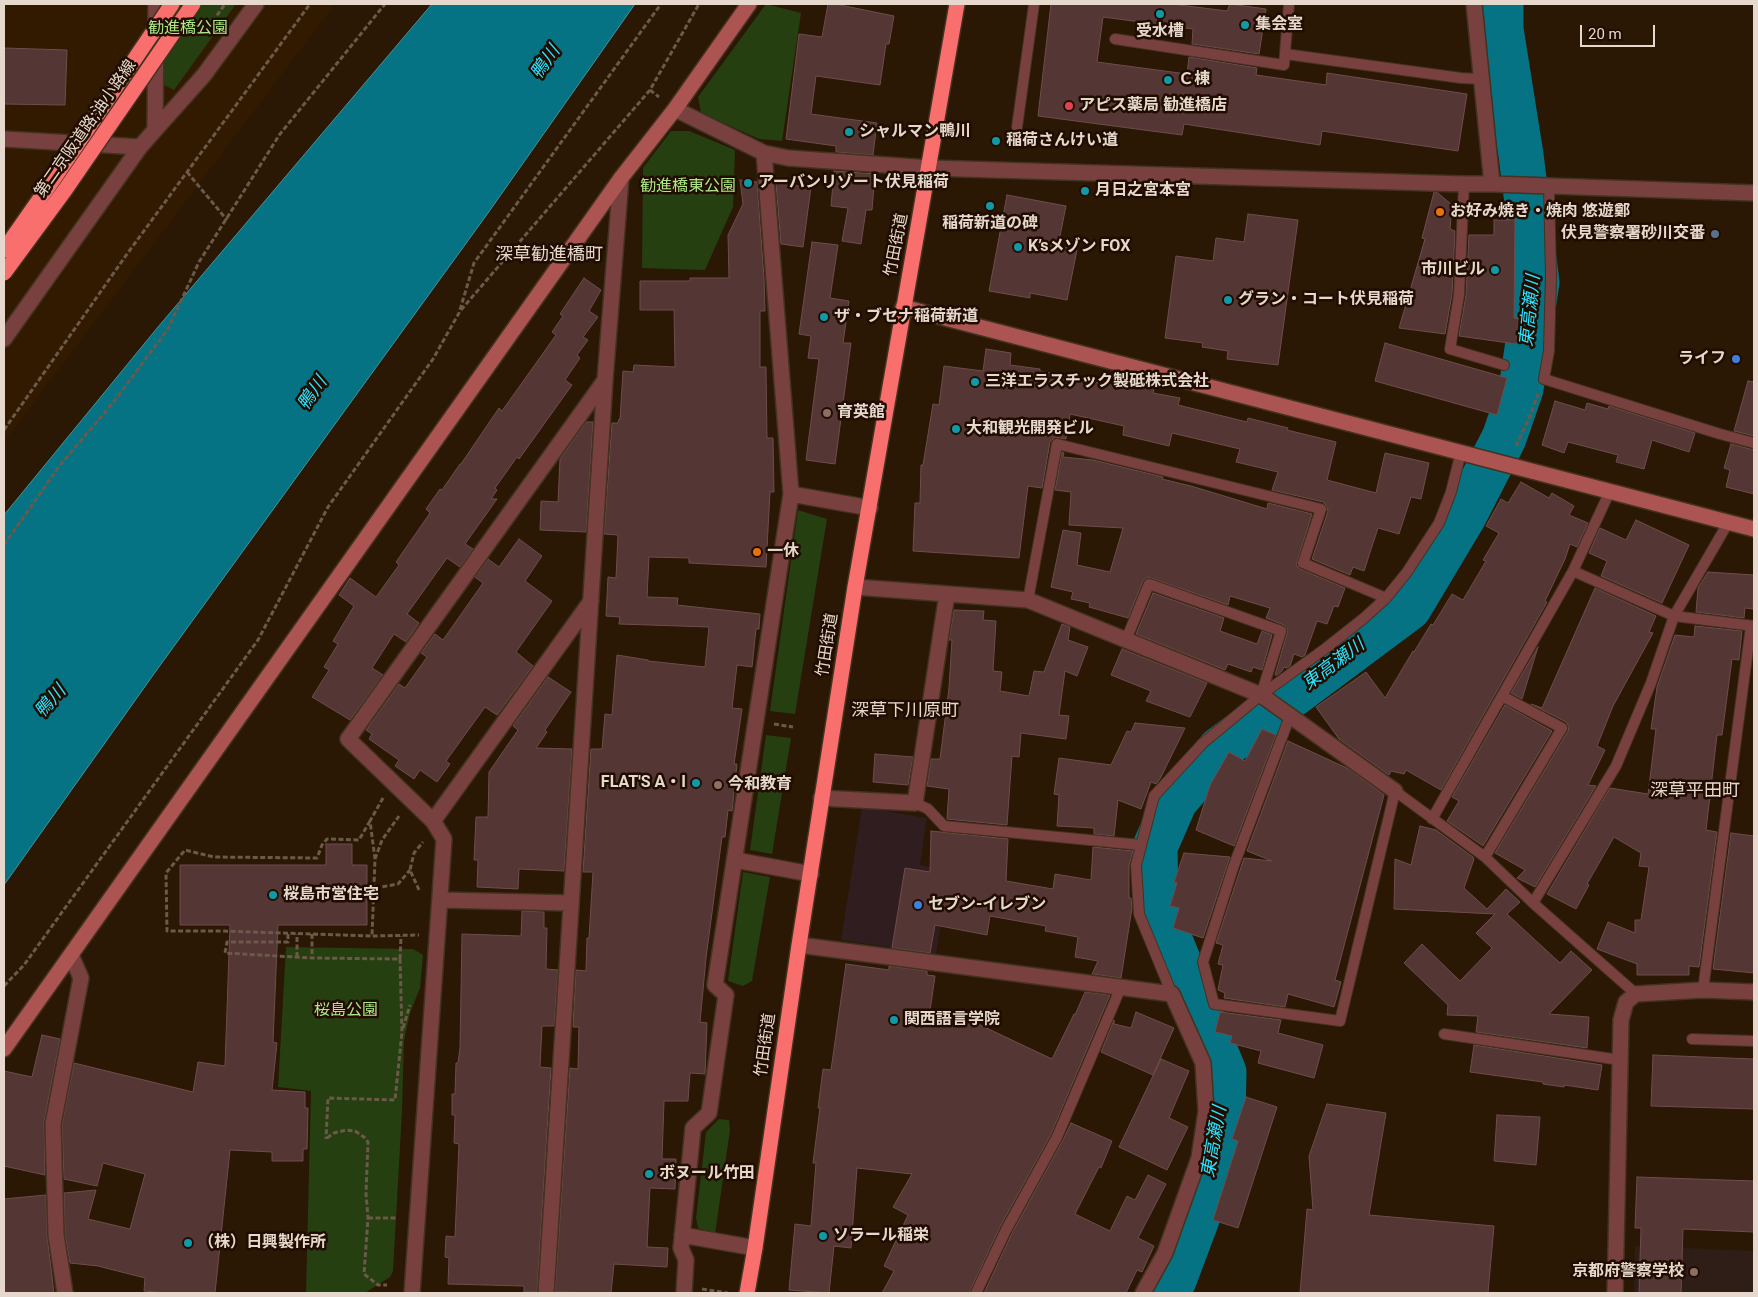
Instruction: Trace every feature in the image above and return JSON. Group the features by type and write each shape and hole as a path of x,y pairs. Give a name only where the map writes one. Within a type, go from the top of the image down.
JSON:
{"highway":[{"name":"第二京阪道路;油小路線","path":"4,250 172,4"},
{"name":"第二京阪道路;油小路線","path":"4,273 65,190 193,4"},
{"path":"174,34 198,4"},
{"name":"竹田街道","path":"746,1293 755,1248 798,945 811,874 821,798 855,587 956,5"}],"street":[{"path":"155,130 156,4"},
{"path":"4,339 140,147 204,76 256,4"},
{"path":"4,1049 622,178 675,109 749,4"},
{"path":"1474,4 1481,79 1497,184"},
{"path":"675,109 764,153 788,158 929,168 1754,193"},
{"path":"4,139 140,147"},
{"path":"684,1293 686,1260 681,1248 694,1128 709,1113 726,995 715,985 791,494 764,153"},
{"path":"546,1293 605,380 622,178"},
{"path":"903,307 1754,529"},
{"path":"412,1293 444,839 433,822 348,739 605,380"},
{"path":"791,494 870,508"},
{"path":"855,587 1028,600 1261,695 1395,791"},
{"path":"821,798 915,803 947,594"},
{"path":"433,822 591,601"},
{"path":"735,860 811,874"},
{"path":"440,900 571,903"},
{"path":"798,945 1172,994 1202,1063 1206,1111 1196,1166 1165,1253 1143,1293"},
{"path":"65,1293 56,1235 53,1124 80,978 71,955"},
{"path":"1616,1293 1621,1020 1626,1002 1636,994 1703,990 1754,992"},
{"path":"682,1235 755,1248"}],"lane":[{"path":"1017,127 1034,4"},
{"path":"1116,39 1284,64 1289,4"},
{"path":"1285,54 1461,78 1481,79"},
{"path":"1464,184 1459,295 1450,349 1504,365"},
{"path":"1549,186 1551,294 1549,351 1544,380 1754,443"},
{"path":"1028,600 1057,444 1321,509 1303,563 1386,598"},
{"path":"1172,994 1139,914 1136,865 1154,796 1203,744 1261,695 1326,648 1386,598 1407,572 1439,523 1451,492 1461,452"},
{"path":"1432,819 1573,571 1610,491"},
{"path":"1533,903 1616,766 1651,683 1674,616 1728,523"},
{"path":"1573,571 1674,616 1753,626 1703,990"},
{"path":"1126,640 1149,584 1281,631 1261,695"},
{"path":"1485,857 1562,728 1502,696"},
{"path":"1290,716 1234,865 1203,962 1214,1004 1340,1022 1395,791 1485,857 1533,903 1636,994"},
{"path":"915,803 928,809 944,826 1141,845"},
{"path":"976,1293 1006,1230 1058,1137 1121,987"},
{"path":"1444,1034 1620,1060"},
{"path":"1692,1039 1754,1042"}],"path":[{"path":"4,430 127,254 310,4"},
{"path":"4,545 60,465 112,404 168,329 199,262 280,134 385,4"},
{"path":"459,312 474,263 661,4"},
{"path":"4,986 24,965 258,640 328,507 433,359 459,312 650,90 699,4"},
{"path":"187,172 227,220"},
{"path":"1507,464 1530,416 1544,380"},
{"path":"375,858 382,840 401,814 401,790 381,799 359,840 327,839 322,845 317,858 214,857 185,850 166,873 166,931 372,936 437,935"},
{"path":"370,821 375,858 372,936"},
{"path":"375,888 398,884 410,870"},
{"path":"288,934 288,942 227,942 225,953 312,958 400,959"},
{"path":"297,934 297,957"},
{"path":"312,934 312,958"},
{"path":"387,1285 378,1285 364,1274 368,1218 366,1194 368,1142 355,1131 346,1130 334,1133 326,1139 328,1098 394,1100 402,1032 401,936"},
{"path":"368,1218 401,1219"},
{"path":"701,1289 732,1293"}],"shaded area":[{"path":"4,4 335,4 4,442"},
{"path":"862,807 927,818 920,865 949,870 936,954 841,940"},
{"name":"京都府警察学校","path":"1635,1246 1754,1251 1754,1293 1634,1293"}],"green space":[{"name":"勧進橋公園","path":"163,4 236,4 174,90 164,85"},
{"name":"勧進橋東公園","path":"766,4 801,13 782,141 759,139 701,113 698,97"},
{"name":"勧進橋東公園","path":"671,131 689,131 735,150 733,207 705,270 642,268 643,168"},
{"path":"798,510 827,519 795,714 770,711"},
{"path":"766,735 791,738 772,854 750,850"},
{"path":"743,872 770,877 752,981 743,986 728,981"},
{"name":"桜島公園","path":"286,947 413,949 423,955 420,988 410,1013 404,1040 393,1271 390,1277 365,1293 306,1293 311,1091 278,1087"},
{"path":"719,1119 729,1120 730,1130 715,1234 698,1228 696,1218 706,1132"}],"water":[{"name":"鴨川","path":"432,4 635,4 488,213 156,671 4,885 4,515 158,327"}],"building":[{"path":"828,4 894,16 889,44 886,44 880,85 816,76 811,114 877,123 873,155 836,152 836,146 786,139 799,34 822,37"},
{"name":"Ｃ棟","path":"1051,4 1172,4 1227,11 1230,4 1266,9 1259,54 1192,44 1193,29 1103,17 1097,62 1187,74 1189,57 1257,68 1256,75 1326,85 1327,73 1467,94 1458,151 1322,131 1320,145 1184,124 1182,135 1038,116"},
{"path":"4,48 67,50 65,105 4,104"},
{"path":"834,171 875,174 872,210 866,210 861,244 842,241 848,208 831,206"},
{"path":"740,180 757,182 764,278 765,311 760,311 760,367 766,367 767,438 773,438 774,492 770,492 766,567 689,563 689,558 649,557 647,597 678,598 677,605 760,614 759,629 756,629 752,667 737,665 732,708 742,709 734,764 737,764 732,811 728,810 725,837 722,837 706,958 700,1022 707,1023 705,1074 690,1073 688,1101 664,1101 662,1159 676,1159 675,1189 650,1188 647,1247 668,1248 667,1267 614,1264 611,1293 555,1292 570,1068 578,1069 579,1027 573,1027 576,970 586,971 587,938 589,938 593,872 583,872 591,749 602,749 605,714 612,715 617,655 648,661 705,667 709,627 619,624 620,617 606,616 608,577 616,578 618,535 604,534 612,423 618,423 620,419 623,371 633,372 634,365 675,367 674,310 640,310 640,281 690,281 690,278 729,278 728,235 743,204"},
{"path":"776,184 811,187 803,247 781,244"},
{"path":"1434,192 1438,193 1452,205 1450,229 1455,231 1452,294 1445,334 1399,328 1425,239 1422,238"},
{"path":"1007,195 1066,206 1058,246 1077,250 1067,300 1030,293 1030,298 989,291"},
{"name":"グラン・コート伏見稲荷","path":"1248,214 1298,220 1278,365 1227,359 1228,351 1202,347 1203,343 1165,338 1176,256 1213,261 1216,238 1244,242"},
{"path":"1494,220 1515,220 1514,318 1519,319 1516,344 1459,336 1466,295 1469,235 1494,235"},
{"path":"812,242 838,245 830,298 849,301 843,343 851,343 835,464 806,460 819,359 808,358 811,336 799,334"},
{"path":"584,278 601,290 589,311 598,317 583,337 588,340 577,355 580,358 565,380 572,385 519,459 517,457 495,488 497,490 491,499 497,499 465,544 473,549 460,567 447,558 407,614 419,623 406,642 394,634 372,668 383,675 350,720 312,697 329,670 324,667 338,644 333,641 354,606 339,595 350,578 376,597 399,565 396,562 430,513 426,509 461,464 499,408 502,411 556,335 552,332 563,316 560,314"},
{"path":"1385,343 1507,378 1497,415 1375,381"},
{"path":"986,349 1011,353 1010,365 1040,369 1040,371 1117,386 1119,377 1155,386 1153,393 1180,398 1178,405 1247,422 1248,418 1336,442 1327,480 1376,493 1385,453 1429,463 1421,499 1411,497 1399,534 1378,528 1364,571 1353,567 1350,575 1312,559 1328,511 1326,505 1323,502 1272,490 1278,472 1236,462 1240,449 1172,433 1169,446 1123,435 1124,426 1070,414 1066,439 1055,437 1050,442 1042,488 1028,486 1019,558 913,551 915,503 920,503 921,465 923,465 933,404 939,405 944,366 983,371"},
{"path":"1748,381 1754,382 1754,436 1734,431"},
{"path":"1555,401 1585,410 1587,403 1608,409 1609,406 1695,433 1689,452 1652,440 1644,469 1616,462 1618,455 1568,442 1564,453 1542,445"},
{"path":"586,422 593,422 586,532 540,530 541,501 558,502 560,459"},
{"path":"1731,444 1754,450 1754,494 1726,487 1730,470 1724,468"},
{"path":"1062,452 1064,453 1063,457 1093,460 1163,477 1162,479 1267,509 1268,503 1312,514 1296,565 1300,569 1345,588 1338,607 1334,606 1327,624 1317,621 1305,655 1302,657 1294,654 1290,666 1284,667 1282,671 1275,675 1288,630 1284,625 1266,618 1270,608 1230,596 1228,605 1148,577 1143,581 1128,618 1089,607 1090,603 1071,599 1073,592 1051,587 1063,530 1081,533 1077,565 1110,572 1123,528 1069,525 1071,492 1055,490"},
{"path":"1521,482 1549,498 1552,493 1574,506 1569,515 1588,523 1577,547 1570,544 1545,601 1547,602 1441,790 1406,770 1404,774 1391,771 1389,775 1339,739 1316,707 1366,672 1385,698 1413,651 1431,624 1433,625 1452,594 1463,600 1486,561 1483,560 1499,533 1486,526 1501,499 1508,503"},
{"path":"1636,520 1689,545 1662,603 1601,576 1607,561 1589,553 1600,528 1626,540"},
{"path":"519,539 542,556 525,581 552,601 516,652 533,666 497,715 485,707 446,761 450,764 437,782 420,770 414,779 395,766 399,760 369,739 372,734 366,730 399,684 405,688 427,657 421,653 435,634 443,640 483,583 475,577 488,559 499,567"},
{"path":"1708,572 1754,575 1753,609 1745,608 1744,618 1696,612 1698,588"},
{"path":"1595,588 1656,616 1649,632 1653,633 1613,706 1597,746 1605,750 1588,785 1596,786 1535,887 1517,878 1525,870 1495,853 1568,731 1569,727 1566,722 1531,704 1542,708"},
{"path":"1153,593 1224,618 1220,631 1257,644 1262,631 1272,635 1262,670 1253,667 1251,672 1228,664 1225,670 1136,634"},
{"path":"954,610 984,611 983,620 996,621 993,671 1002,672 1000,691 1029,696 1034,671 1044,672 1062,624 1070,627 1068,640 1088,647 1077,676 1065,671 1059,715 1069,716 1066,739 1021,733 1019,757 1012,756 1007,825 947,819 949,789 927,786 931,759 940,759 949,688 952,640 949,640"},
{"path":"1695,626 1742,631 1739,660 1732,659 1722,735 1717,735 1706,830 1717,832 1699,967 1689,966 1689,975 1637,975 1637,964 1597,949 1608,922 1635,933 1635,920 1641,920 1649,867 1639,866 1641,853 1614,837 1587,884 1589,885 1576,909 1547,894 1610,788 1648,794 1656,729 1651,729 1657,687 1675,635 1694,637"},
{"path":"1538,647 1522,699 1511,693"},
{"path":"1122,649 1207,683 1190,717 1146,701 1151,691 1111,675"},
{"path":"548,677 571,692 545,730 547,732 536,748 572,749 564,871 519,869 518,889 477,887 478,860 474,860 476,817 488,817 489,772 518,730 513,726"},
{"path":"1505,705 1552,731 1483,846 1447,821 1459,801 1452,797"},
{"path":"1135,723 1185,728 1160,779 1156,784 1151,782 1141,809 1118,800 1114,836 1094,834 1094,828 1057,826 1059,795 1054,794 1059,758 1111,765 1127,731 1131,732"},
{"path":"1262,729 1276,735 1234,846 1196,830 1210,785 1229,752 1245,761"},
{"path":"1288,741 1349,769 1384,795 1335,980 1341,982 1334,1007 1288,994 1285,1007 1224,998 1225,993 1218,990 1223,965 1218,964 1223,945 1216,943 1244,858 1272,861 1247,851"},
{"path":"875,754 913,757 908,785 873,782"},
{"path":"1420,826 1436,830 1473,857 1474,859 1464,888 1487,909 1506,889 1520,902 1507,914 1560,963 1571,951 1592,970 1549,1014 1589,1017 1587,1048 1476,1032 1478,1016 1447,1015 1448,1005 1404,963 1422,944 1460,981 1492,948 1476,933 1495,914 1394,909 1395,859 1411,865"},
{"path":"931,831 1008,839 1006,881 1053,889 1055,874 1091,880 1093,847 1133,851 1129,865 1129,898 1131,898 1132,908 1121,978 1092,974 1098,961 1075,957 1078,937 1045,931 1046,926 990,916 987,935 935,925 930,953 892,948 905,868 930,872"},
{"path":"1731,833 1754,836 1754,973 1713,969"},
{"path":"326,844 352,844 352,865 367,865 367,925 278,925 273,1042 277,1043 272,1090 305,1092 305,1108 308,1108 307,1149 303,1149 303,1161 272,1161 272,1152 230,1150 215,1293 144,1291 145,1278 98,1266 70,1263 65,1234 64,1193 96,1190 88,1219 130,1229 145,1174 103,1163 97,1186 64,1179 62,1125 74,1063 193,1092 198,1062 225,1066 230,925 180,925 180,865 326,865"},
{"path":"1184,853 1230,857 1203,938 1173,928 1179,908 1170,906 1177,883 1174,882"},
{"path":"522,911 544,912 544,928 547,928 546,969 558,970 554,1026 542,1026 540,1067 551,1068 537,1292 524,1292 524,1286 448,1284 449,1258 445,1257 446,1236 455,1237 459,1144 454,1143 455,1115 452,1115 452,1094 455,1094 456,1063 458,1063 460,1048 462,934 521,936"},
{"path":"846,964 889,970 889,966 927,971 927,975 935,976 929,1018 978,1024 1052,1059 1085,992 1110,995 1051,1134 1000,1227 969,1293 882,1293 894,1271 884,1266 908,1215 893,1207 912,1174 857,1168 851,1248 834,1246 829,1293 789,1290 795,1224 811,1226 816,1163 813,1163 823,1069 831,1070"},
{"path":"1136,1012 1174,1028 1153,1075 1101,1052 1114,1020 1114,1024 1131,1028"},
{"path":"1220,1012 1281,1020 1278,1033 1323,1045 1314,1078 1258,1063 1261,1051 1230,1043 1232,1036 1215,1032"},
{"path":"42,1035 60,1039 44,1122 45,1175 4,1166 4,1071 32,1077"},
{"path":"1474,1045 1602,1065 1598,1090 1564,1085 1564,1087 1543,1084 1543,1082 1470,1072"},
{"path":"1653,1055 1754,1059 1754,1109 1651,1106"},
{"path":"1161,1059 1189,1071 1169,1118 1188,1127 1167,1170 1119,1147"},
{"path":"1246,1097 1277,1107 1238,1228 1213,1220 1238,1141 1232,1139"},
{"path":"1327,1104 1386,1113 1369,1215 1494,1226 1488,1293 1300,1293 1307,1209 1313,1210 1309,1156"},
{"path":"1497,1115 1540,1117 1536,1165 1494,1161"},
{"path":"1071,1123 1112,1141 1101,1168 1099,1167 1075,1214 1110,1231 1127,1196 1135,1200 1148,1175 1166,1184 1138,1238 1154,1246 1142,1272 1137,1270 1126,1293 984,1293 1012,1233"},
{"path":"1637,1177 1754,1181 1754,1232 1683,1229 1681,1293 1639,1293 1641,1228 1635,1228"},
{"path":"46,1195 47,1235 54,1293 4,1293 4,1199"}],"waterway":[{"name":"東高瀬川","path":"1166,1293 1174,1280 1204,1200 1223,1120 1224,1072 1156,906 1155,847 1175,801 1220,749 1409,608 1464,516 1504,438 1521,389 1537,282 1521,155 1501,29 1501,4"}],"place":[{"name":"受水槽","path":"1160,14"},
{"name":"集会室","path":"1245,25"},
{"name":"Ｃ棟","path":"1168,80"},
{"name":"アピス薬局 勧進橋店","path":"1069,106"},
{"name":"シャルマン鴨川","path":"849,132"},
{"name":"稲荷さんけい道","path":"996,141"},
{"name":"アーバンリゾート伏見稲荷","path":"748,183"},
{"name":"月日之宮本宮","path":"1085,191"},
{"name":"稲荷新道の碑","path":"990,206"},
{"name":"お好み焼き・焼肉 悠遊鄭","path":"1440,212"},
{"name":"伏見警察署砂川交番","path":"1715,234"},
{"name":"K’sメゾン FOX","path":"1018,247"},
{"name":"市川ビル","path":"1495,270"},
{"name":"グラン・コート伏見稲荷","path":"1228,300"},
{"name":"ザ・ブセナ稲荷新道","path":"824,317"},
{"name":"ライフ","path":"1736,359"},
{"name":"三洋エラスチック製砥株式会社","path":"975,382"},
{"name":"育英館","path":"827,413"},
{"name":"大和観光開発ビル","path":"956,429"},
{"name":"一休","path":"757,552"},
{"name":"FLAT'S A・I","path":"696,783"},
{"name":"今和教育","path":"718,785"},
{"name":"桜島市営住宅","path":"273,895"},
{"name":"セブン-イレブン","path":"918,905"},
{"name":"関西語言学院","path":"894,1020"},
{"name":"ボヌール竹田","path":"649,1174"},
{"name":"ソラール稲栄","path":"823,1236"},
{"name":"（株）日興製作所","path":"188,1243"},
{"name":"京都府警察学校","path":"1694,1272"}],"district":[{"name":"深草勧進橋町","path":"549,255"},
{"name":"深草下川原町","path":"905,711"},
{"name":"深草平田町","path":"1695,791"}]}
